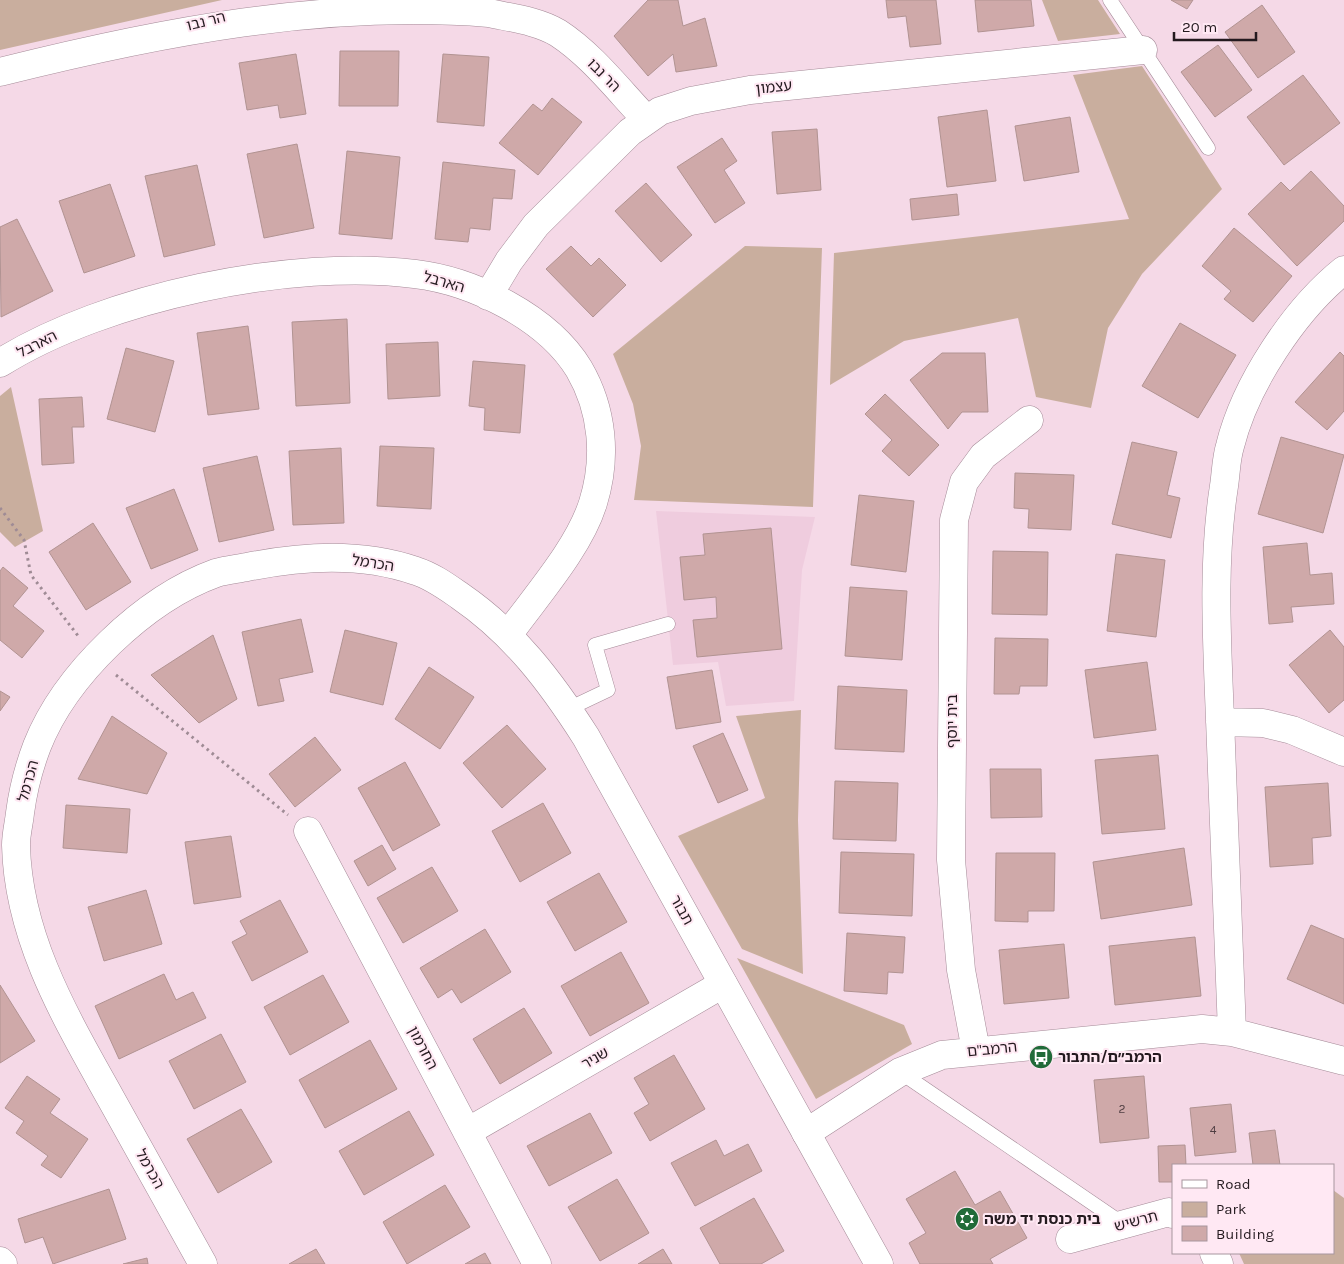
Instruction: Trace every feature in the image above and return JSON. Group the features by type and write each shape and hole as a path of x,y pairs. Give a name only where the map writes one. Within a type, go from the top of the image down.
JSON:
{"street":[{"name":"הר נבו","path":"0,72 229,15 284,6 371,1 459,6 530,22 557,33 590,61 647,120"},
{"name":"עצמון","path":"488,296 509,261 536,225 630,132 660,111 690,101 750,90 1143,50"},
{"path":"1232,1032 1216,578 1220,511 1230,446 1250,392 1277,346 1310,304 1344,270"},
{"name":"הארבל","path":"0,363 61,331 122,309 190,291 256,278 319,271 417,274 462,286 507,304 541,327 570,355 586,381 597,413 602,441 601,476 593,505 581,533 508,635"},
{"name":"בית יוסף","path":"976,1051 961,970 951,860 954,520 964,482 983,456 1029,420"},
{"name":"הכרמל","path":"203,1264 60,1008 35,949 20,890 16,842 23,791 38,744 62,700 95,658 133,623 172,593 217,572 312,557 361,558 418,571 447,587"},
{"name":"תבור","path":"447,587 488,616 531,658 586,737 879,1264"},
{"path":"1220,722 1263,723 1292,730 1344,752"},
{"name":"החרמון","path":"308,831 538,1264"},
{"name":"שניר","path":"467,1132 723,984"},
{"name":"הרמב\"ם","path":"806,1133 900,1072 942,1055 1202,1029 1232,1032 1344,1061"},
{"name":"תרשיש","path":"1070,1239 1169,1212 1172,1214"}],"lane":[{"path":"1110,0 1208,148"},
{"path":"568,709 608,690 595,645 668,624"},
{"path":"900,1072 1124,1225"}],"path":[{"path":"0,508 24,540 31,574 95,658 308,831"}],"shaded area":[{"path":"656,511 815,517 802,570 794,701 726,706 718,662 673,665"}],"green space":[{"path":"0,0 222,0 0,50"},
{"path":"1042,0 1098,0 1120,34 1058,41"},
{"path":"1142,66 1222,189 1142,274 1108,328 1091,408 1036,397 1018,318 904,341 830,385 834,253 1129,219 1073,75"},
{"path":"745,246 822,248 813,507 634,500 641,446 633,404 613,354"},
{"path":"11,387 43,531 15,547 0,532 0,396"},
{"path":"801,710 798,820 803,974 742,949 678,836 765,798 736,716"},
{"path":"737,958 904,1025 912,1044 816,1099"},
{"path":"1334,1191 1344,1198 1344,1264 1244,1264 1239,1254 1334,1254"}],"building":[{"path":"648,0 678,0 683,26 705,18 717,66 676,72 673,54 648,76 614,36"},
{"path":"886,0 936,0 941,44 910,47 906,16 888,18"},
{"path":"975,0 1031,0 1034,26 978,32"},
{"path":"1171,0 1193,0 1187,9"},
{"path":"1262,5 1295,52 1258,78 1225,32"},
{"path":"1218,45 1252,90 1215,117 1181,72"},
{"path":"340,51 399,51 398,106 339,106"},
{"path":"296,54 306,114 280,118 278,105 247,110 239,63"},
{"path":"443,54 489,57 484,126 437,122"},
{"path":"1303,75 1340,123 1284,165 1247,117"},
{"path":"552,98 582,122 538,175 499,143 533,104 542,111"},
{"path":"987,110 996,181 947,187 938,117"},
{"path":"1070,117 1079,172 1024,181 1015,126"},
{"path":"817,129 821,190 777,194 772,132"},
{"path":"722,138 737,161 724,170 745,203 715,223 677,167"},
{"path":"297,144 314,228 264,238 247,154"},
{"path":"347,151 400,157 392,239 339,234"},
{"path":"443,162 515,170 512,199 493,198 490,230 470,228 468,242 435,239"},
{"path":"197,165 215,245 164,257 145,176"},
{"path":"1311,171 1344,206 1344,221 1297,266 1248,214 1281,182 1290,191"},
{"path":"646,183 692,235 661,262 615,211"},
{"path":"110,184 135,256 84,273 59,201"},
{"path":"957,194 959,215 912,220 910,199"},
{"path":"17,219 53,291 1,317 0,227"},
{"path":"1234,228 1292,276 1253,322 1224,299 1231,291 1202,266"},
{"path":"571,246 591,266 599,258 626,285 593,317 546,269"},
{"path":"347,319 350,403 296,406 292,322"},
{"path":"1180,323 1236,355 1198,418 1142,386"},
{"path":"248,326 259,409 208,415 197,333"},
{"path":"438,342 440,396 388,399 386,344"},
{"path":"126,348 174,361 155,432 107,419"},
{"path":"1340,352 1344,356 1344,411 1327,430 1295,402"},
{"path":"942,353 985,353 988,412 962,412 948,429 910,380"},
{"path":"473,361 525,365 520,433 484,430 485,408 469,406"},
{"path":"885,394 939,445 909,476 882,451 892,440 865,414"},
{"path":"82,397 84,427 72,427 74,463 42,465 39,399"},
{"path":"1281,437 1344,455 1323,533 1258,514"},
{"path":"1132,442 1177,452 1167,495 1180,498 1171,538 1112,524"},
{"path":"380,446 434,448 431,509 377,506"},
{"path":"341,448 344,523 293,525 289,451"},
{"path":"257,456 274,530 219,542 203,468"},
{"path":"1015,473 1074,475 1071,530 1028,528 1029,509 1014,508"},
{"path":"174,489 198,550 151,569 126,508"},
{"path":"859,495 914,501 906,572 851,565"},
{"path":"93,523 131,582 86,610 49,552"},
{"path":"771,528 782,649 697,657 693,620 717,618 716,597 684,600 680,557 705,555 703,534"},
{"path":"1307,543 1310,575 1332,573 1334,604 1291,607 1293,622 1269,624 1263,547"},
{"path":"993,551 1048,552 1047,615 992,614"},
{"path":"1116,554 1165,560 1156,637 1107,631"},
{"path":"3,567 28,588 13,606 44,631 22,658 0,640 0,571"},
{"path":"850,587 907,591 902,660 845,656"},
{"path":"301,619 313,672 279,679 284,701 258,706 242,632"},
{"path":"345,630 397,643 383,705 330,692"},
{"path":"1330,630 1344,647 1344,700 1329,713 1289,665"},
{"path":"213,635 237,699 199,723 151,675"},
{"path":"995,638 1048,639 1047,686 1020,686 1019,694 994,694"},
{"path":"1147,662 1156,730 1094,738 1085,670"},
{"path":"429,667 474,697 440,749 395,719"},
{"path":"712,670 721,722 676,729 667,677"},
{"path":"838,686 907,690 904,752 835,749"},
{"path":"0,691 10,697 0,711"},
{"path":"112,716 167,753 147,794 78,779"},
{"path":"507,725 546,769 502,808 463,763"},
{"path":"723,733 748,790 718,803 693,746"},
{"path":"315,737 341,770 295,807 269,774"},
{"path":"1158,755 1165,829 1102,834 1095,760"},
{"path":"405,762 440,825 393,851 358,788"},
{"path":"990,769 1041,769 1042,817 991,818"},
{"path":"835,781 898,783 896,841 833,839"},
{"path":"1328,783 1331,836 1312,838 1313,864 1270,867 1265,787"},
{"path":"543,803 571,853 520,882 492,831"},
{"path":"66,805 130,809 127,853 63,848"},
{"path":"231,836 241,897 194,904 185,842"},
{"path":"382,845 396,869 368,886 354,861"},
{"path":"1184,848 1192,905 1101,919 1093,862"},
{"path":"841,852 914,854 912,916 839,913"},
{"path":"996,853 1055,853 1054,911 1028,911 1028,922 995,921"},
{"path":"432,867 458,911 403,943 377,898"},
{"path":"599,873 627,922 575,951 547,902"},
{"path":"146,890 162,944 104,961 88,907"},
{"path":"280,900 308,952 252,981 232,942 247,934 240,921"},
{"path":"1311,925 1344,939 1344,1004 1287,979"},
{"path":"485,929 511,972 461,1003 452,989 438,998 420,968"},
{"path":"847,933 905,937 903,973 888,972 887,994 844,991"},
{"path":"1195,937 1201,996 1115,1005 1109,946"},
{"path":"1064,944 1069,998 1004,1004 999,950"},
{"path":"621,952 649,1003 590,1036 561,986"},
{"path":"164,974 176,1000 193,992 206,1018 119,1059 95,1006"},
{"path":"323,975 349,1022 290,1055 264,1007"},
{"path":"0,985 35,1041 0,1063"},
{"path":"524,1008 552,1053 500,1084 473,1039"},
{"path":"221,1034 246,1082 194,1109 169,1061"},
{"path":"370,1040 397,1089 325,1128 299,1080"},
{"path":"674,1055 705,1109 650,1141 634,1113 649,1104 634,1078"},
{"path":"27,1076 60,1099 50,1113 88,1139 61,1178 41,1165 48,1156 16,1133 24,1121 5,1108"},
{"path":"1144,1076 1149,1138 1100,1143 1094,1080"},
{"path":"1231,1104 1236,1152 1195,1156 1190,1108"},
{"path":"241,1109 272,1162 218,1193 187,1139"},
{"path":"409,1111 434,1155 364,1195 339,1151"},
{"path":"590,1113 612,1153 549,1186 527,1146"},
{"path":"1275,1130 1280,1164 1253,1164 1249,1133"},
{"path":"716,1140 724,1156 748,1144 762,1171 695,1206 671,1163"},
{"path":"1185,1145 1186,1164 1172,1164 1172,1182 1159,1182 1158,1146"},
{"name":"בית כנסת יד משה","path":"955,1171 975,1205 1000,1191 1027,1238 990,1259 993,1264 920,1264 909,1243 926,1233 906,1199"},
{"path":"617,1179 649,1233 600,1261 568,1207"},
{"path":"445,1185 470,1227 407,1264 383,1222"},
{"path":"109,1189 126,1239 53,1264 43,1237 25,1243 18,1219"},
{"path":"754,1198 784,1251 761,1264 720,1264 700,1228"},
{"path":"316,1249 325,1264 289,1264"},
{"path":"663,1249 672,1264 638,1264"},
{"path":"485,1253 491,1264 465,1264"},
{"path":"147,1258 148,1264 123,1264"}],"place":[{"name":"הרמב״ם/התבור","path":"1041,1057"},
{"name":"בית כנסת יד משה","path":"967,1219"}]}
